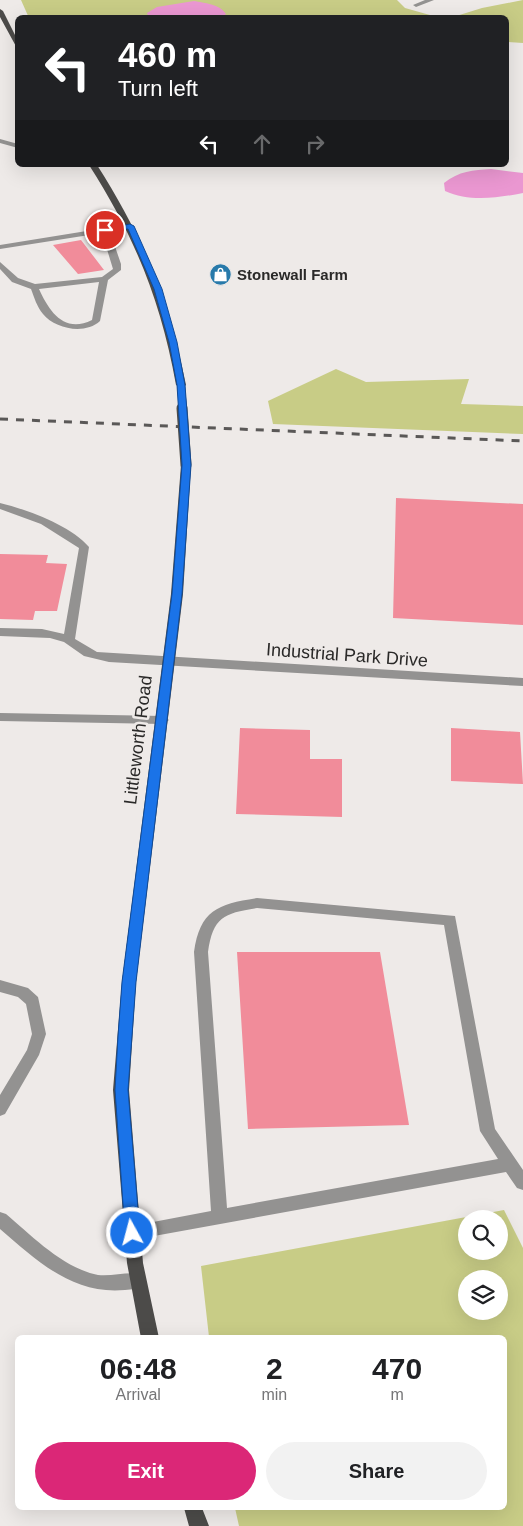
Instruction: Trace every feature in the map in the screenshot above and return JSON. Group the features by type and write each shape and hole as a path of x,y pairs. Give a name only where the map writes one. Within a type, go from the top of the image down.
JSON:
{"main road":[{"path":"0,11 15,42"},
{"name":"Littleworth Road","path":"94,167 130,226 158,289 173,342 181,385 186,465 177,594 163,720 129,982 122,1081 132,1233 138,1281 149,1335"},
{"path":"194,1510 199,1526"}],"street":[{"path":"416,5 431,0"},
{"path":"0,141 15,145"},
{"path":"0,247 130,226"},
{"path":"0,264 15,280 34,287 104,279 117,270 117,264 105,230"},
{"path":"34,287 46,311 54,319 74,326 83,326 96,320 104,279"},
{"path":"0,506 35,518 70,536 84,547 69,640"},
{"name":"Industrial Park Drive","path":"0,632 44,633 69,640 80,649 95,656 169,662 523,682"},
{"path":"0,717 163,720"},
{"path":"220,1218 200,952 202,935 208,922 218,912 232,906 257,903 450,920 488,1131 523,1182"},
{"path":"0,986 23,992 32,1001 39,1034 34,1052 0,1109"},
{"path":"132,1233 510,1164"},
{"path":"0,1219 31,1246 64,1269 98,1282 138,1281"}],"green space":[{"path":"21,0 397,0 405,8 430,15 28,15"},
{"path":"523,0 523,43 509,42 509,15 459,15 482,8"},
{"path":"336,369 366,382 469,379 461,404 523,406 523,434 273,424 268,401"},
{"path":"508,1218 523,1248 523,1526 239,1526 235,1510 507,1510 507,1335 209,1335 201,1266 458,1219 458,1260 508,1260"}],"shaded area":[{"path":"194,1 216,6 226,14 148,15 147,13 157,7"},
{"path":"491,169 523,173 523,193 473,198 445,191 444,183 455,176 472,171"}],"building":[{"path":"81,240 104,270 78,274 53,245"},
{"path":"396,498 523,504 523,625 393,618"},
{"path":"0,554 48,555 46,563 67,564 57,611 35,611 33,620 0,619"},
{"path":"240,728 310,730 310,759 342,759 342,817 236,814"},
{"path":"451,728 520,732 523,784 451,781"},
{"path":"237,952 380,952 409,1125 248,1129"}],"railway":[{"path":"0,419 523,441"}],"place":[{"name":"Stonewall Farm","path":"221,275"}],"route":[{"path":"105,230 130,226 158,289 178,364 186,465 177,594 163,720 129,982 125,1036 122,1090 132,1233"}]}
